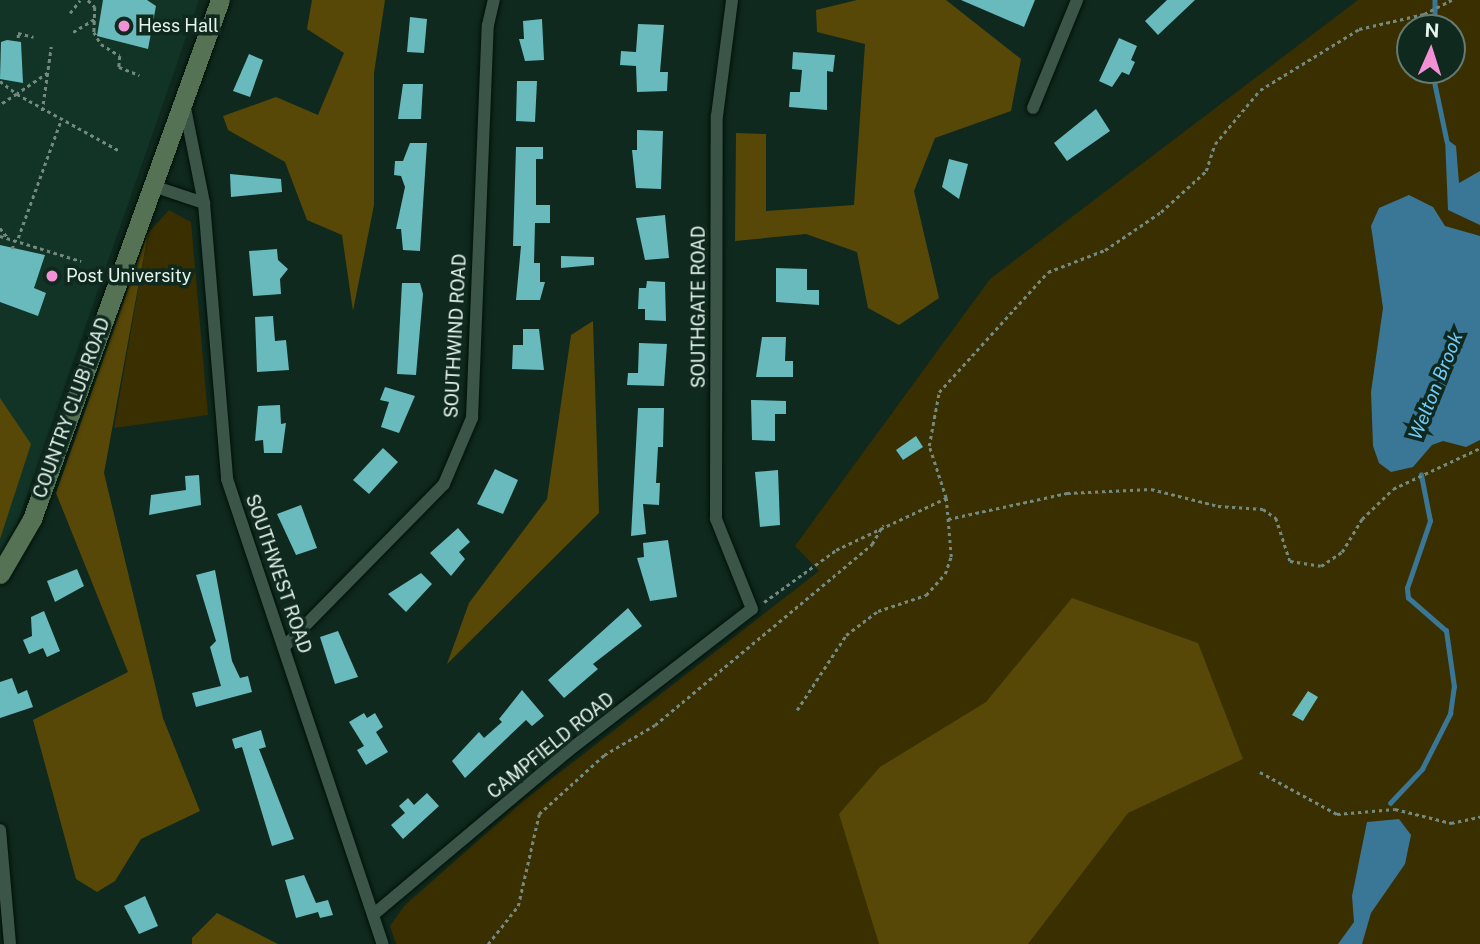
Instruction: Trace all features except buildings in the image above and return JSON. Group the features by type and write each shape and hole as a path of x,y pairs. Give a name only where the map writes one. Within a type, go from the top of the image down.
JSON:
{"street":[{"name":"COUNTRY CLUB ROAD","path":"0,574 35,511 220,0"},
{"name":"SOUTHWIND ROAD","path":"284,647 444,484 472,418 488,25 494,0"},
{"name":"SOUTHGATE ROAD","path":"732,0 717,116 716,519 752,609"},
{"path":"1033,108 1077,0"},
{"name":"SOUTHWEST ROAD","path":"184,102 204,202 227,479 383,944"},
{"path":"153,186 204,202"},
{"name":"CAMPFIELD ROAD","path":"374,915 568,751 752,609"},
{"path":"0,830 10,944"}],"path":[{"path":"70,13 80,0"},
{"path":"88,0 95,7 100,44 120,57 119,67 139,75"},
{"path":"797,710 846,635 878,611 926,595 944,574 951,557 946,498 929,446 932,411 964,359 1006,321 1026,292 1048,272 1105,250 1161,212 1206,171 1215,144 1259,90 1359,29 1424,14 1452,0"},
{"path":"73,33 95,19"},
{"path":"18,38 18,33 34,37"},
{"path":"43,111 51,47"},
{"path":"0,105 48,73"},
{"path":"0,81 43,111 103,137 120,151"},
{"path":"18,238 61,119"},
{"path":"0,228 12,240 12,249"},
{"path":"0,236 12,240 18,238 81,261"},
{"path":"948,519 1067,493 1151,489 1218,506 1263,509 1276,518 1290,561 1321,566 1342,552 1362,519 1393,489 1480,448"},
{"path":"752,609 836,550 883,525 946,498"},
{"path":"488,944 518,906 540,814 604,755 655,725 872,544 883,525"},
{"path":"1260,772 1337,814 1395,809 1451,823 1480,817"}],"shaded area":[{"name":"Post University","path":"0,0 199,0 7,552 0,556"},
{"path":"312,0 385,0 374,73 374,205 353,311 342,235 307,220 285,162 228,130 223,116 276,97 318,115 344,53 307,29"},
{"path":"857,0 946,0 1021,59 1011,111 935,138 914,191 939,298 899,325 868,308 857,252 806,234 735,241 736,133 766,134 766,211 854,205 865,44 817,32 816,10"},
{"path":"1358,0 1480,0 1480,944 396,944 390,926 405,905 523,801 819,571 795,546 990,279"},
{"path":"169,210 191,222 208,415 114,428 148,233"},
{"path":"148,233 104,473 163,718 200,811 141,839 115,881 97,892 76,879 33,720 128,672 56,493"},
{"path":"593,321 599,513 447,664 469,603 547,499 571,335"},
{"path":"0,398 31,444 0,539"},
{"path":"1072,598 1198,643 1243,759 1128,813 1028,944 879,944 839,814 880,767 986,702"},
{"path":"217,913 278,944 192,944 192,938"}],"water":[{"path":"1445,138 1456,146 1459,183 1480,171 1480,225 1448,210"},
{"path":"1409,195 1433,207 1445,226 1480,236 1480,440 1466,447 1443,441 1432,445 1413,467 1391,472 1379,463 1373,446 1371,392 1383,308 1371,226 1379,208"},
{"path":"1399,819 1411,835 1405,864 1371,913 1362,944 1338,944 1354,922 1352,896 1367,822"}],"waterway":[{"name":"Welton Brook","path":"1435,0 1435,14"},
{"name":"Welton Brook","path":"1435,84 1447,141"},
{"name":"Welton Brook","path":"1390,803 1422,769 1450,714 1454,687 1446,631 1408,598 1407,588 1430,521 1421,475"}],"place":[{"name":"Hess Hall","path":"124,26"},
{"name":"Post University","path":"52,276"}]}
